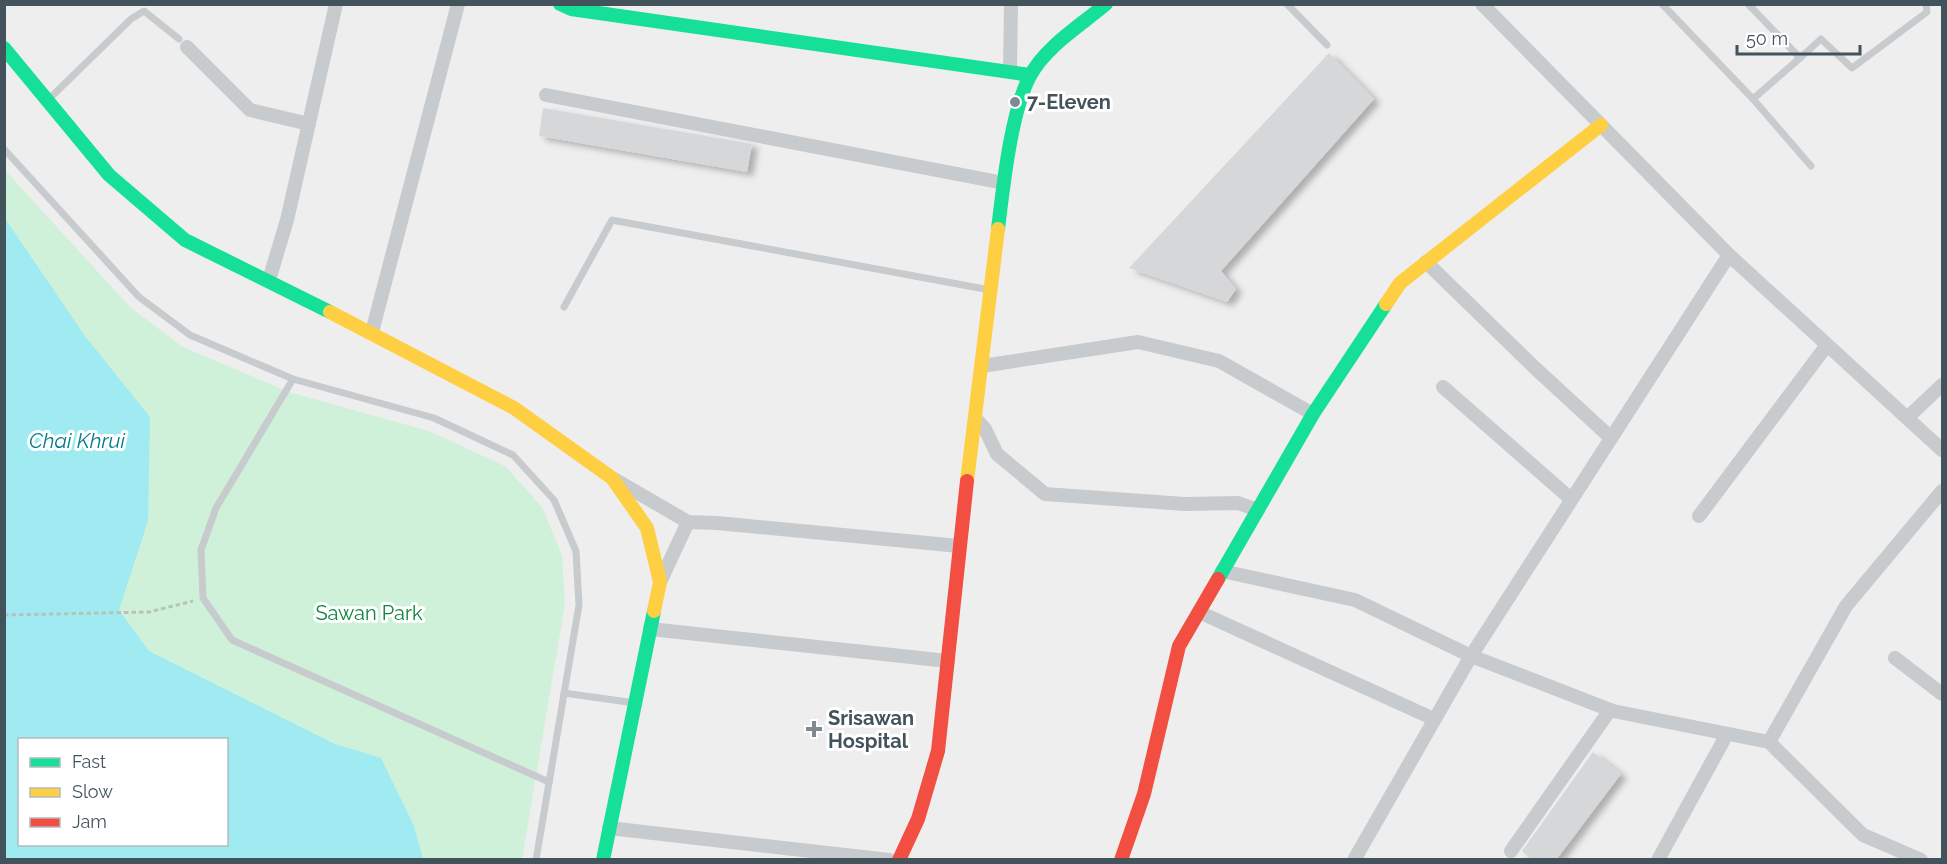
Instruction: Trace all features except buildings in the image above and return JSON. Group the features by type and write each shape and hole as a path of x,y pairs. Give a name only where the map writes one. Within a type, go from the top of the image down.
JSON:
{"street":[{"path":"269,280 287,220 336,4"},
{"path":"372,332 458,4"},
{"path":"1010,70 1011,4"},
{"path":"899,860 918,819 938,751 959,546 990,291 1004,183 1021,100 1030,75 1050,51 1106,4"},
{"path":"1482,4 1729,255 1942,450"},
{"path":"567,6 1010,70 1030,75"},
{"path":"183,43 250,110 309,124"},
{"path":"4,48 109,175 185,240 372,332 514,408 612,478 688,522 959,546"},
{"path":"546,95 1004,183"},
{"path":"1121,860 1144,794 1179,646 1312,414 1400,283 1600,125"},
{"path":"1354,860 1471,656 1610,436 1729,255"},
{"path":"1426,262 1534,368 1610,436"},
{"path":"982,366 1138,342 1219,361 1312,414"},
{"path":"1699,516 1827,345"},
{"path":"1907,418 1942,385"},
{"path":"1443,387 1571,499"},
{"path":"975,418 985,429 996,452 1045,494 1185,504 1238,503 1258,510"},
{"path":"612,478 647,528 660,582"},
{"path":"1769,742 1846,606 1942,491"},
{"path":"603,860 660,582 688,522"},
{"path":"1222,571 1355,600 1471,656 1610,710 1769,742 1863,835 1921,860"},
{"path":"1199,612 1434,719"},
{"path":"650,629 948,661"},
{"path":"1895,658 1942,694"},
{"path":"1511,851 1610,710"},
{"path":"1658,860 1727,734"},
{"path":"609,828 889,860"}],"lane":[{"path":"1287,4 1327,45"},
{"path":"1662,4 1753,99 1811,166"},
{"path":"1748,4 1800,58"},
{"path":"1753,99 1821,39 1850,68 1855,67 1927,12 1926,4"},
{"path":"48,100 131,19 144,11 183,43"},
{"path":"4,149 139,297 190,335 293,380 444,423 513,455 554,500 576,551 579,605 536,860"},
{"path":"564,307 612,220 990,291"},
{"path":"293,380 216,508 201,550 203,598 232,640 549,782"},
{"path":"564,693 635,703"}],"path":[{"path":"4,615 149,612 203,598"}],"green space":[{"name":"Sawan Park","path":"4,169 130,307 183,347 289,392 429,431 505,466 542,507 562,555 565,604 522,859 5,859"}],"water":[{"name":"Chai Khrui","path":"4,217 85,336 150,417 148,521 119,610 149,651 335,744 381,758 414,826 423,859 5,859"}],"traffic: fast":[{"path":"560,4 571,9 1030,75"},
{"path":"998,229 1013,129 1023,91 1030,76 1054,46 1106,4"},
{"path":"4,48 109,175 185,240 330,312"},
{"path":"1218,579 1313,414 1386,304"},
{"path":"603,860 654,611"}],"traffic: slow":[{"path":"1386,304 1400,283 1601,125"},
{"path":"967,481 998,229"},
{"path":"330,312 514,408 612,478 647,528 660,582 654,611"}],"traffic: jam":[{"path":"899,860 918,819 938,751 967,481"},
{"path":"1121,860 1144,794 1179,646 1218,579"}],"place":[{"name":"7-Eleven","path":"1015,102"},
{"name":"Srisawan Hospital","path":"814,729"}]}
